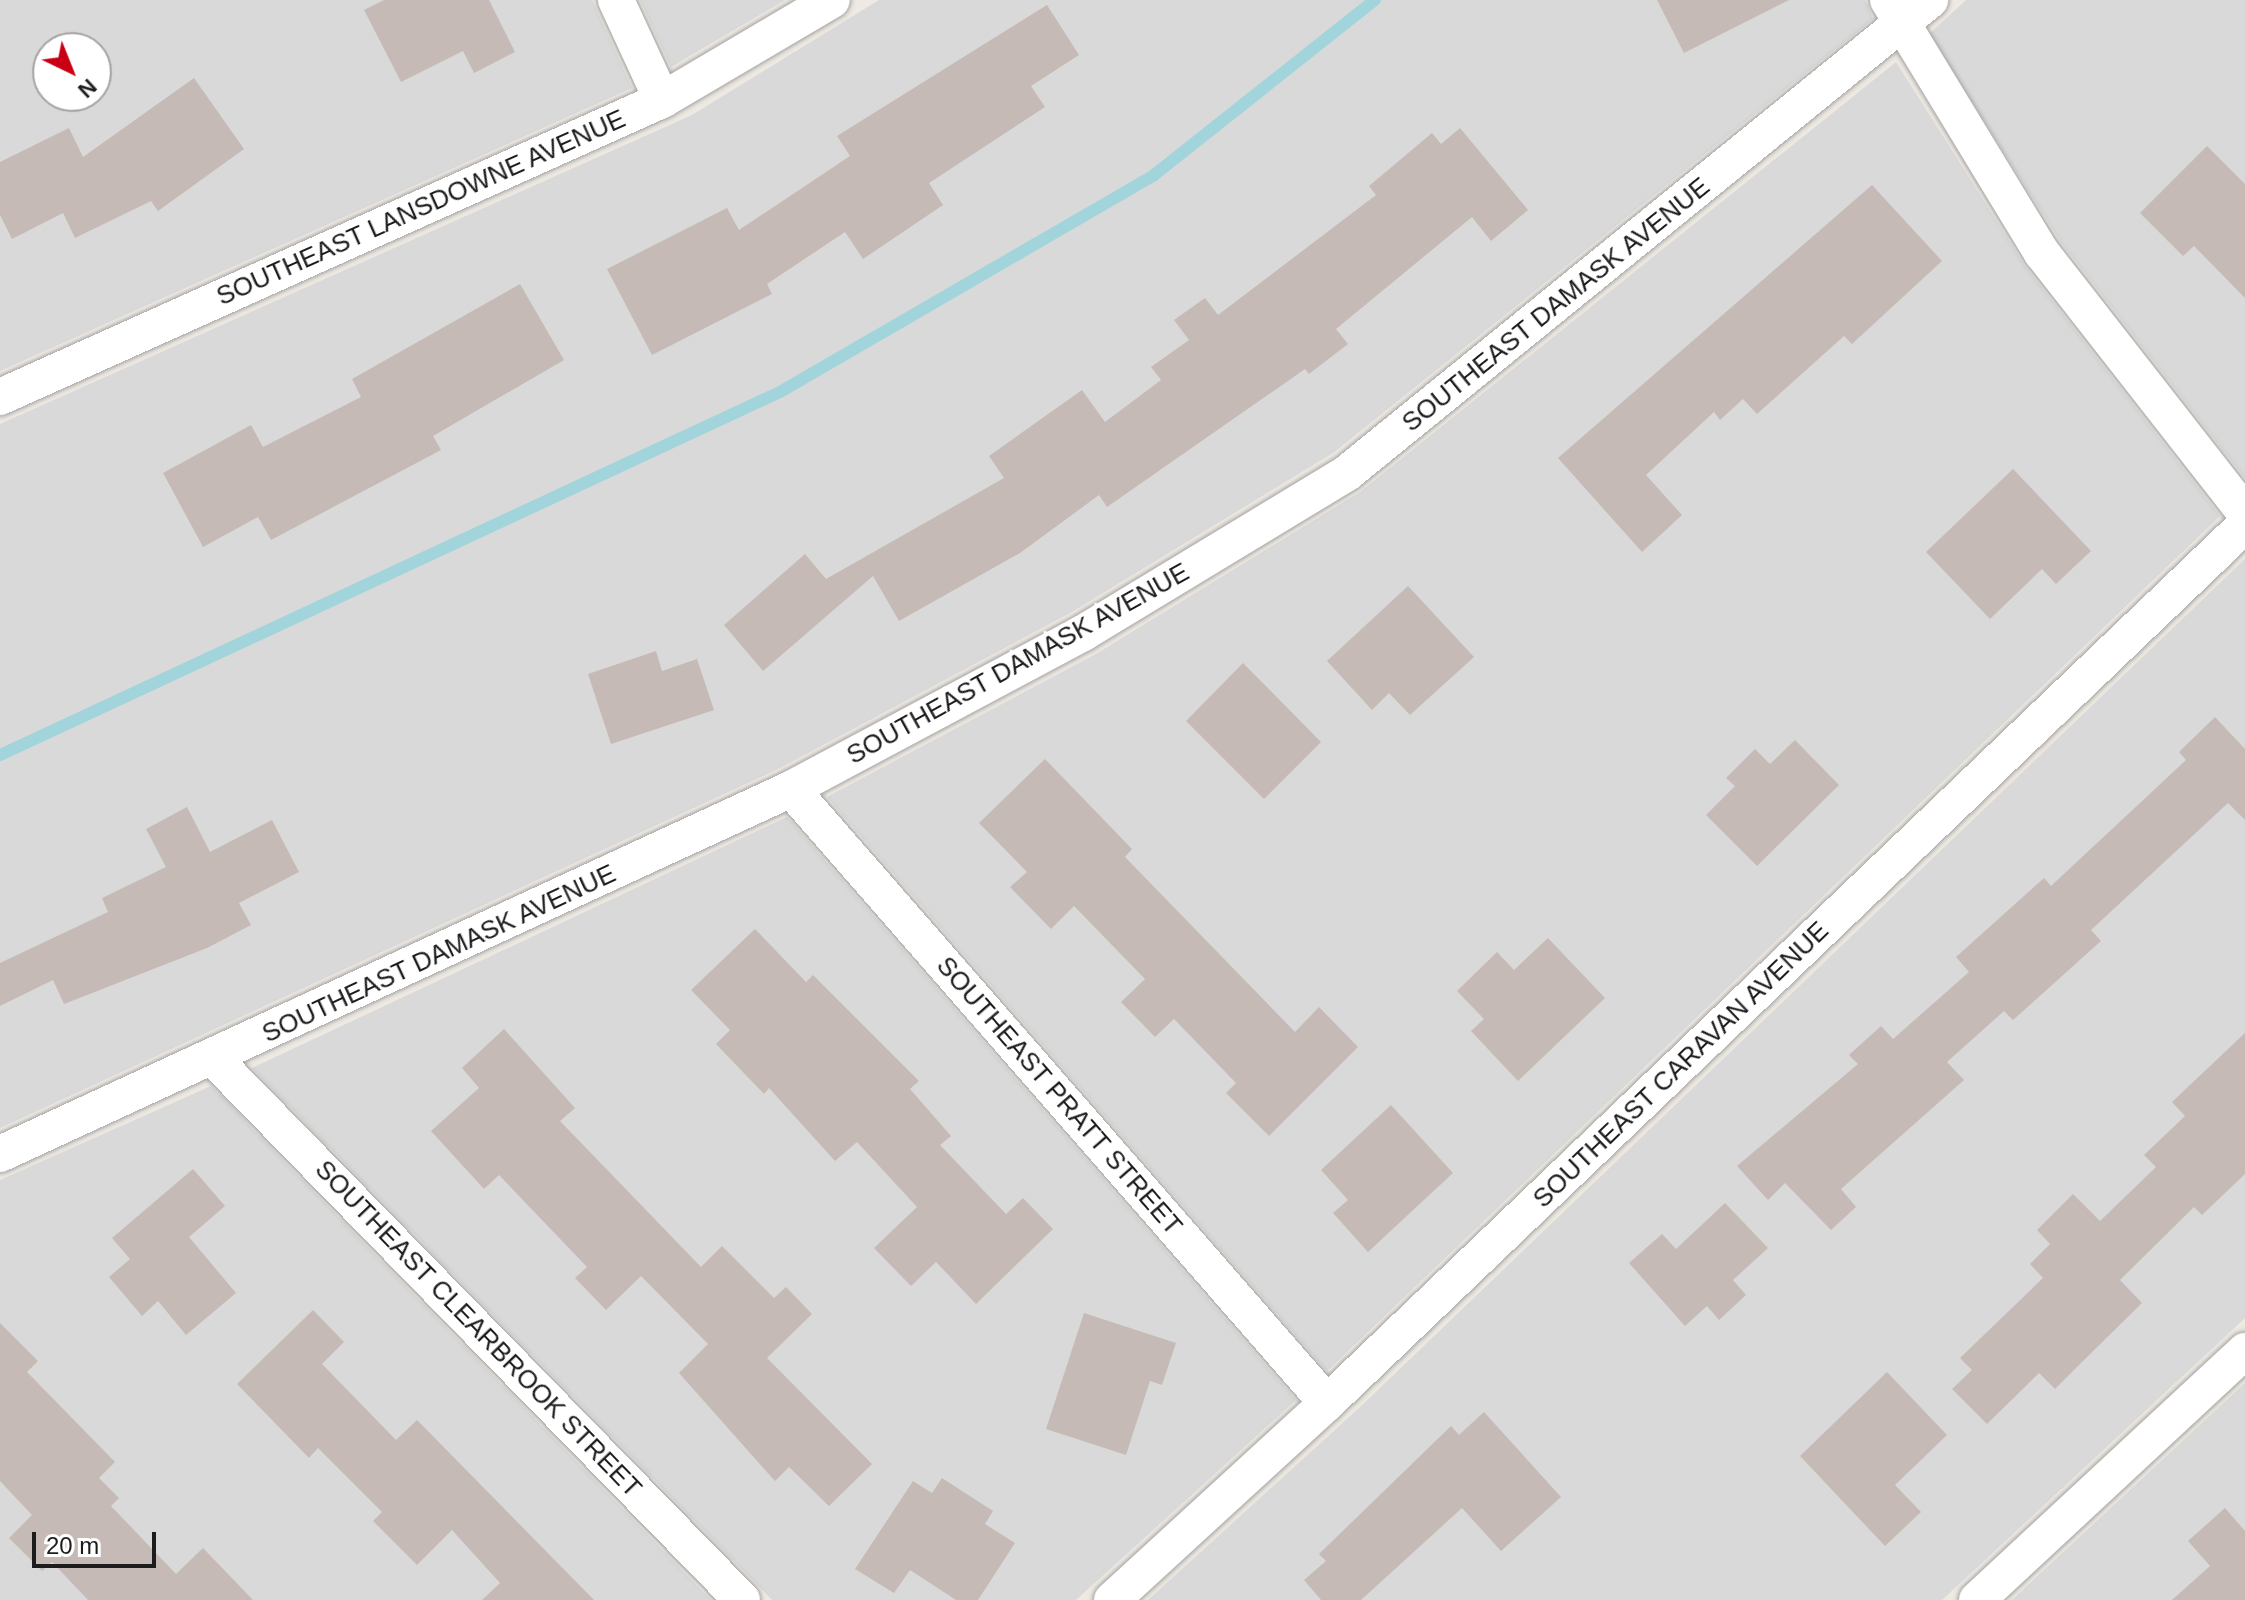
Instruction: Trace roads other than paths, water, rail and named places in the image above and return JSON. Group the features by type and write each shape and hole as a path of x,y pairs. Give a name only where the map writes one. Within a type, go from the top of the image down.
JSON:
{"street":[{"path":"616,0 662,100"},
{"name":"SOUTHEAST LANSDOWNE AVENUE","path":"0,397 662,100 832,0"},
{"name":"SOUTHEAST DAMASK AVENUE","path":"0,1154 214,1059 791,789 1083,633 1347,473 1894,14 1930,0"},
{"path":"1894,14 2042,253 2245,513"},
{"name":"SOUTHEAST CARAVAN AVENUE","path":"1112,1600 1327,1403 2245,525"},
{"name":"SOUTHEAST PRATT STREET","path":"791,789 1327,1403"},
{"name":"SOUTHEAST CLEARBROOK STREET","path":"214,1059 742,1600"},
{"path":"1977,1600 2245,1351"}],"waterway":[{"path":"0,755 780,392 1154,175 1375,0"}]}
